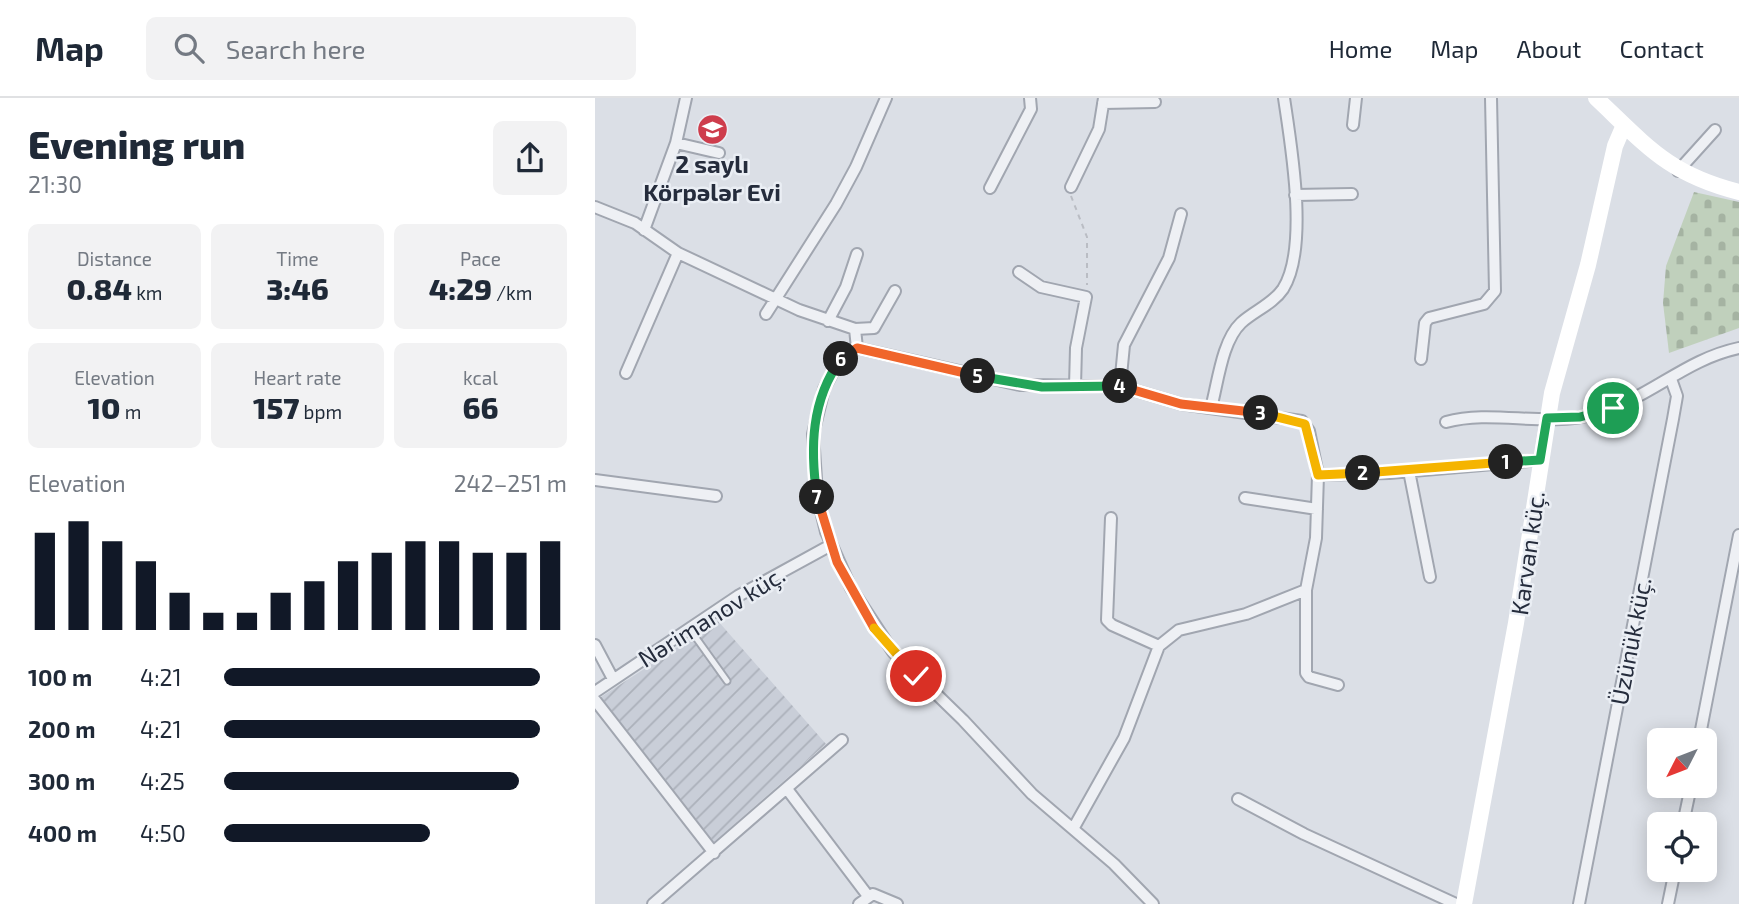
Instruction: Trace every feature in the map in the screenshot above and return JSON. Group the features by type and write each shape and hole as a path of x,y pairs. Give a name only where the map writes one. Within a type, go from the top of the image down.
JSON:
{"street":[{"path":"766,314 837,204 886,98"},
{"path":"990,188 1026,120 1032,104 1030,98"},
{"path":"1210,408 1236,329 1274,299 1285,285 1295,240 1295,195 1284,98"},
{"path":"1353,125 1356,98"},
{"path":"1421,359 1425,323 1429,318 1484,304 1495,291 1490,98"},
{"path":"1596,98 1678,171 1739,192"},
{"path":"644,230 675,143 683,99"},
{"path":"1071,187 1099,128 1104,100 1155,102"},
{"name":"Karvan küç.","path":"1464,904 1517,623 1547,418 1588,265 1615,146 1624,125"},
{"path":"1678,171 1715,131"},
{"path":"675,143 719,153"},
{"path":"1295,195 1352,194"},
{"path":"595,207 644,230 678,253 828,321 856,329 874,328 895,291"},
{"path":"1120,386 1124,345 1169,258 1181,214"},
{"path":"626,373 678,253"},
{"path":"828,321 846,287 857,254"},
{"path":"1019,272 1041,287 1086,297 1076,348 1075,387"},
{"path":"856,329 857,348"},
{"path":"857,348 1020,385 1120,386 1162,400 1302,421 1309,431 1318,475 1313,564 1306,590 1305,673 1309,677 1338,685"},
{"path":"857,348 836,366 824,389 813,434 817,494 831,545 851,589 893,652 963,720 1032,794 1114,864 1153,904"},
{"path":"1445,422 1478,415 1507,420 1593,415 1637,399 1695,361 1739,348"},
{"name":"Üzünük küç.","path":"1579,904 1673,419 1677,396 1671,379"},
{"path":"1318,475 1409,471 1540,460"},
{"path":"1409,471 1430,577"},
{"path":"595,480 716,496"},
{"path":"1245,498 1317,509"},
{"path":"1111,519 1107,620 1112,625 1159,646"},
{"path":"1701,728 1739,535"},
{"name":"Nərimanov küç.","path":"595,692 768,578 831,545"},
{"path":"1073,829 1099,788 1124,738 1159,646 1179,630 1246,614 1306,590"},
{"path":"595,645 613,679"},
{"path":"595,700 713,853"},
{"path":"653,904 842,740"},
{"path":"787,789 864,900 880,894 897,904"},
{"path":"1238,799 1304,834 1456,904"},
{"path":"1668,904 1673,882"}],"lane":[{"path":"689,628 727,681"}],"path":[{"path":"1071,187 1087,237 1086,297"}],"shaded area":[{"path":"718,621 826,744 714,842 601,697"}],"green space":[{"path":"1694,192 1739,202 1739,328 1669,353 1663,303 1666,266"}],"place":[{"name":"2 saylı Körpələr Evi","path":"712,129"}],"route":[{"path":"916,676 875,628 851,589 837,562 817,494 813,452 815,416 824,389 836,366 857,348 1020,385 1120,386 1181,404 1302,421 1309,431 1318,475 1540,460 1547,418 1580,417 1613,408"}]}
